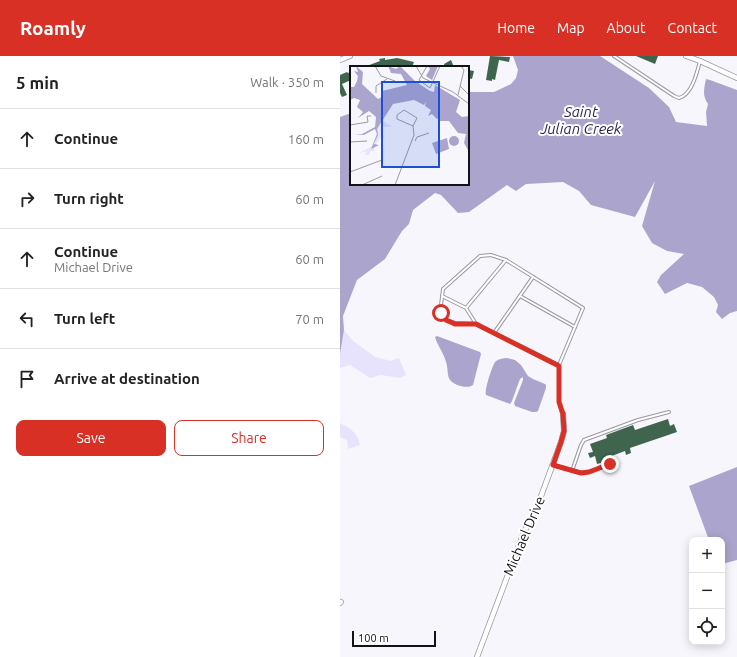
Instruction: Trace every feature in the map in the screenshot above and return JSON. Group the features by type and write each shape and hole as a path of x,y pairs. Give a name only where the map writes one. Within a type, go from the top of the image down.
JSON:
{"street":[{"path":"340,60 350,56"},
{"path":"686,56 701,58 737,78"},
{"name":"Michael Drive","path":"477,657 522,537 537,508 553,465 564,431 563,414"}],"lane":[{"path":"614,56 679,98 687,93 693,83 701,58"},
{"path":"559,366 476,324 455,324 446,320 441,313 443,289 480,256 491,255 506,260 583,308 559,366 559,402 563,414"},
{"path":"466,308 506,260"},
{"path":"494,333 533,277"},
{"path":"442,296 466,308 476,324"},
{"path":"520,296 575,327"},
{"path":"572,471 584,440 638,420 669,412"},
{"path":"553,465 581,473 589,472 610,464"}],"shaded area":[{"path":"344,330 353,341 375,357 391,361 399,358 406,375 400,378 381,375 370,378 350,365 340,368 340,354"},
{"path":"340,423 353,431 360,445 348,449 347,440 340,437"}],"water":[{"name":"Saint Julian Creek","path":"513,56 600,56 649,88 669,107 676,122 707,126 706,112 708,104 704,92 706,79 737,90 737,311 730,313 722,319 716,312 718,305 714,297 702,287 687,283 665,294 657,282 661,275 684,254 667,251 652,243 642,226 655,181 635,217 591,205 579,191 563,182 526,184 516,191 507,185 469,212 458,213 441,195 435,193 413,210 409,224 402,231 385,259 357,280 343,316 344,330 340,354 340,117 350,113 350,185 469,185 469,92 494,92 511,84 516,78 518,70"},
{"path":"437,336 480,352 481,354 473,385 468,387 462,386 455,384 450,380 448,376 447,364 435,337"},
{"path":"507,358 515,360 521,365 528,376 546,385 538,411 532,412 515,406 514,403 523,377 520,379 510,404 486,395 490,373 495,362"},
{"path":"737,467 737,560 725,563 725,537 708,537 689,486"}],"building":[{"path":"490,56 510,57 509,62 499,60 495,80 492,79 492,81 486,80"},
{"path":"636,56 658,56 655,64"},
{"path":"385,58 385,60 397,58 414,62 412,66 367,66 380,61 379,59"},
{"path":"451,60 454,66 445,66 444,64"},
{"path":"469,70 474,71 472,79 469,78"},
{"path":"350,72 350,80 342,84 347,95 342,97 340,93 340,75"},
{"path":"668,419 670,426 674,424 677,432 630,448 631,453 626,455 625,451 609,457 610,460 597,464 595,456 590,458 588,453 593,452 590,444 607,438 606,435 633,425 635,430"}],"route":[{"path":"441,313 446,320 455,324 476,324 559,366 559,402 563,414 564,431 553,465 581,473 589,472 610,464"}]}
